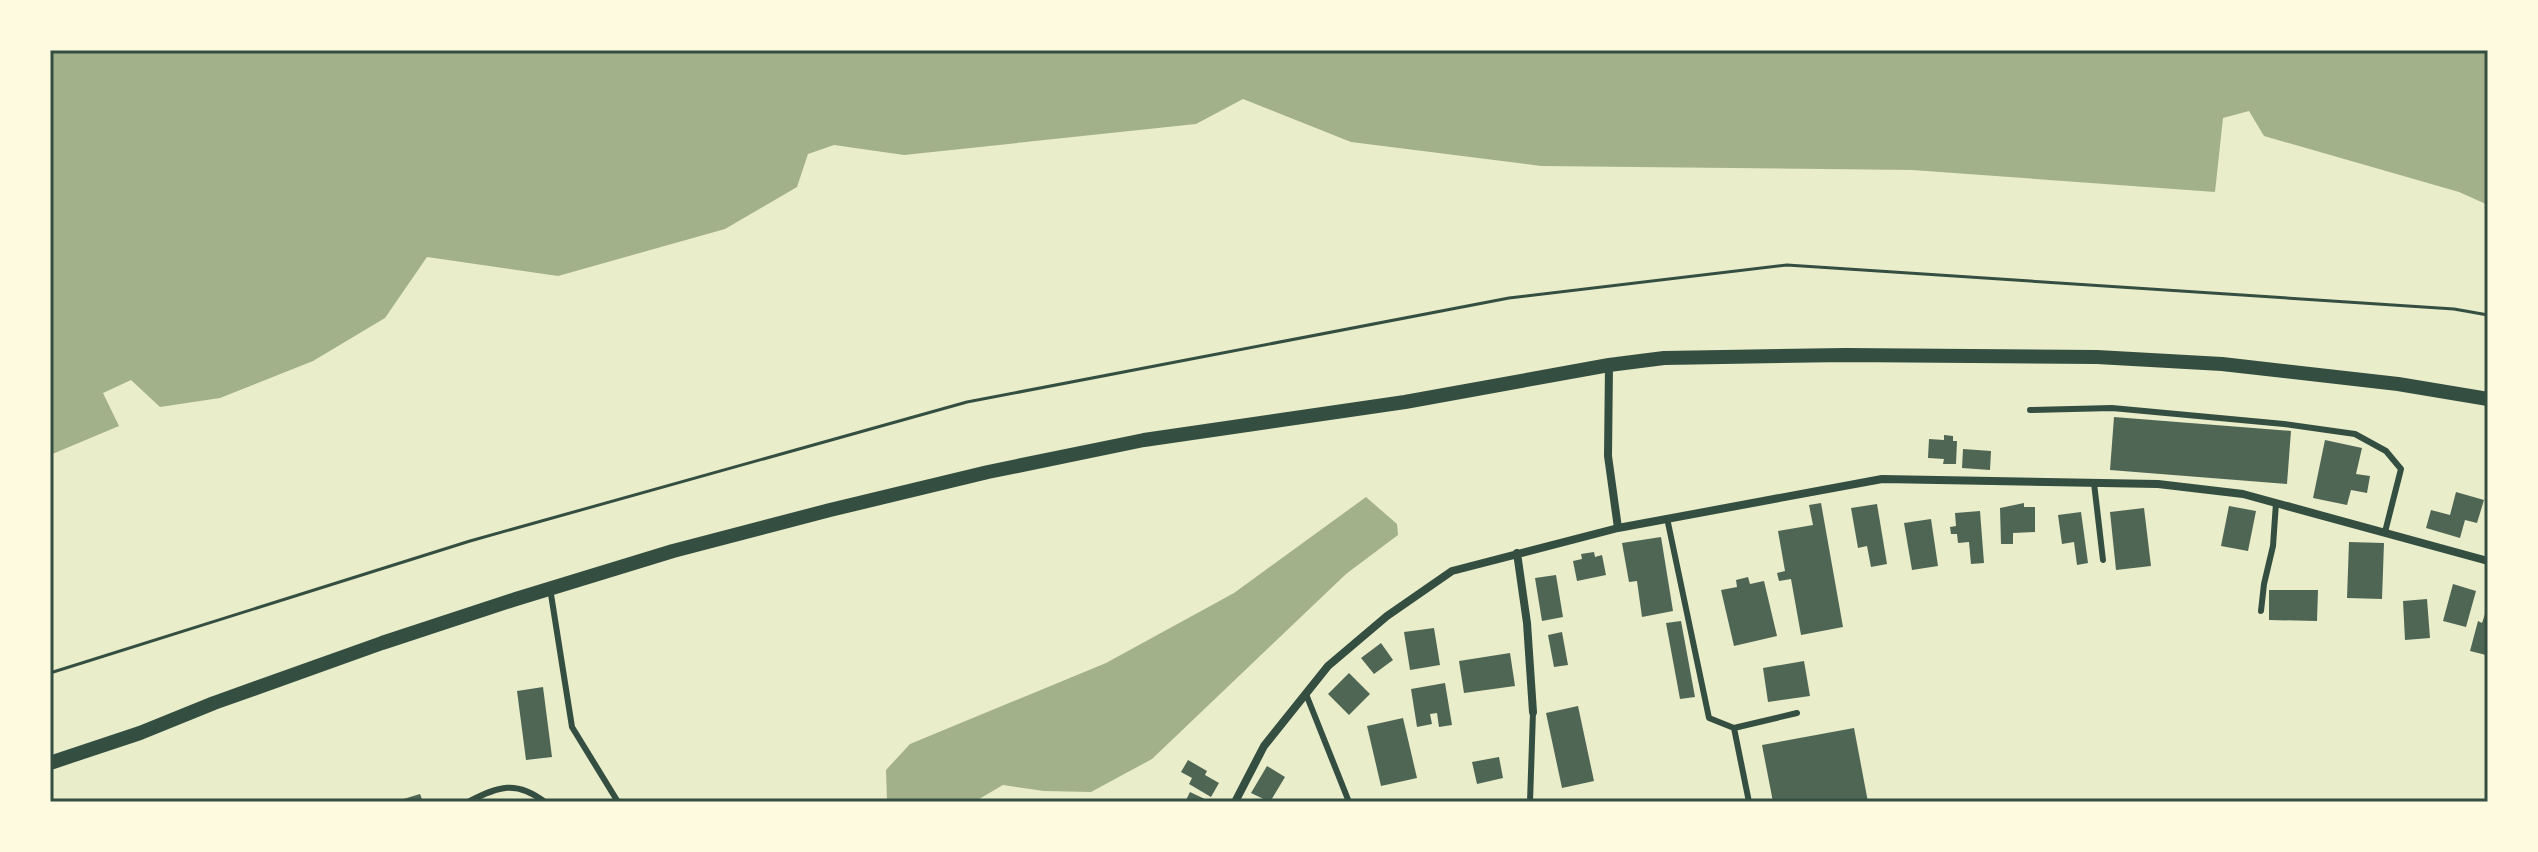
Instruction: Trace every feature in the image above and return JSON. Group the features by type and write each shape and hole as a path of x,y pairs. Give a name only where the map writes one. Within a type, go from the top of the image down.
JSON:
{"street":[{"path":"50,763 382,643 673,551 988,472 1144,440 1405,402 1609,365 1664,358 1830,355 2097,357 2222,364 2398,384 2488,399"},
{"path":"1609,365 1608,456 1618,528"},
{"path":"1235,802 1264,746 1328,666 1387,616 1452,571 1667,518 1882,479 2158,484 2243,494 2488,561"},
{"path":"1517,553 1527,623 1533,712"}],"lane":[{"path":"2030,410 2112,408 2355,434 2386,451 2401,469 2385,532"},
{"path":"2094,483 2103,560"},
{"path":"2261,611 2273,546 2276,503"},
{"path":"1667,518 1709,718 1734,728 1797,713"},
{"path":"550,588 572,727 618,802"},
{"path":"1306,694 1349,802"},
{"path":"1530,802 1533,712"},
{"path":"1734,728 1749,802"},
{"path":"468,802 505,786 518,786 545,802"}],"path":[{"path":"50,673 470,541 967,402 1509,298 1787,265 2439,308 2488,315"}],"shaded area":[{"path":"50,50 2488,50 2488,205 2459,192 2264,136 2249,111 2223,118 2215,192 1912,170 1541,166 1351,142 1243,99 1196,124 904,155 834,145 808,154 797,187 725,229 558,276 427,257 385,318 313,361 220,398 160,407 131,380 103,393 119,426 50,455"},
{"path":"1366,497 1397,524 1398,535 1346,574 1152,759 1091,792 1044,791 1003,785 974,802 887,802 886,770 910,744 1106,663 1234,593"}],"building":[{"path":"2114,417 2291,431 2287,484 2110,470"},
{"path":"1944,435 1953,436 1953,441 1957,441 1956,464 1943,464 1944,459 1928,458 1929,439 1944,440"},
{"path":"2325,440 2362,448 2356,474 2370,476 2367,493 2351,490 2347,505 2313,498"},
{"path":"1963,449 1991,451 1990,470 1962,468"},
{"path":"2456,492 2484,500 2477,523 2465,520 2460,538 2426,528 2431,510 2450,515"},
{"path":"1821,503 1843,627 1801,635 1791,579 1779,581 1777,573 1785,571 1778,531 1813,525 1809,505"},
{"path":"2024,503 2024,507 2035,507 2035,532 2013,533 2013,544 2001,544 2000,508"},
{"path":"1877,504 1887,564 1871,567 1867,546 1858,548 1851,508"},
{"path":"2229,506 2256,511 2248,551 2221,546"},
{"path":"2144,508 2151,566 2116,570 2110,512"},
{"path":"1980,511 1984,563 1971,564 1969,542 1958,543 1957,534 1951,534 1950,527 1956,526 1955,513"},
{"path":"2081,512 2088,563 2077,565 2074,542 2062,544 2058,515"},
{"path":"1931,519 1938,566 1912,570 1904,523"},
{"path":"1661,537 1673,611 1642,617 1637,581 1629,582 1622,543"},
{"path":"2349,542 2384,543 2382,599 2347,598"},
{"path":"1594,552 1595,557 1602,555 1606,575 1577,581 1573,561 1582,559 1581,554"},
{"path":"1556,575 1563,617 1542,621 1535,578"},
{"path":"1748,577 1750,584 1764,581 1777,636 1734,646 1721,590 1737,587 1736,580"},
{"path":"2453,584 2476,591 2466,627 2443,621"},
{"path":"2269,590 2318,590 2317,621 2269,620"},
{"path":"2427,599 2430,638 2405,640 2403,601"},
{"path":"2488,605 2486,655 2470,651 2478,621 2482,623"},
{"path":"1681,621 1695,697 1680,699 1666,623"},
{"path":"1434,628 1440,665 1410,670 1404,632"},
{"path":"1562,632 1568,665 1554,667 1548,635"},
{"path":"1381,643 1393,660 1374,674 1361,658"},
{"path":"1510,653 1515,686 1464,693 1459,661"},
{"path":"1804,661 1810,696 1768,702 1763,668"},
{"path":"1349,673 1370,694 1349,715 1328,694"},
{"path":"1445,683 1452,725 1439,727 1437,713 1430,714 1432,724 1417,727 1411,689"},
{"path":"543,687 552,757 526,760 517,691"},
{"path":"1578,706 1594,781 1562,788 1546,713"},
{"path":"1403,718 1417,778 1381,786 1367,726"},
{"path":"1854,728 1868,802 1773,802 1762,745"},
{"path":"1499,757 1503,778 1477,784 1472,762"},
{"path":"1188,760 1207,771 1205,775 1219,783 1211,797 1189,784 1192,778 1181,772"},
{"path":"1267,766 1285,777 1270,802 1251,793"},
{"path":"1190,792 1211,802 1185,802"},
{"path":"420,794 423,802 397,802 397,801"}]}
